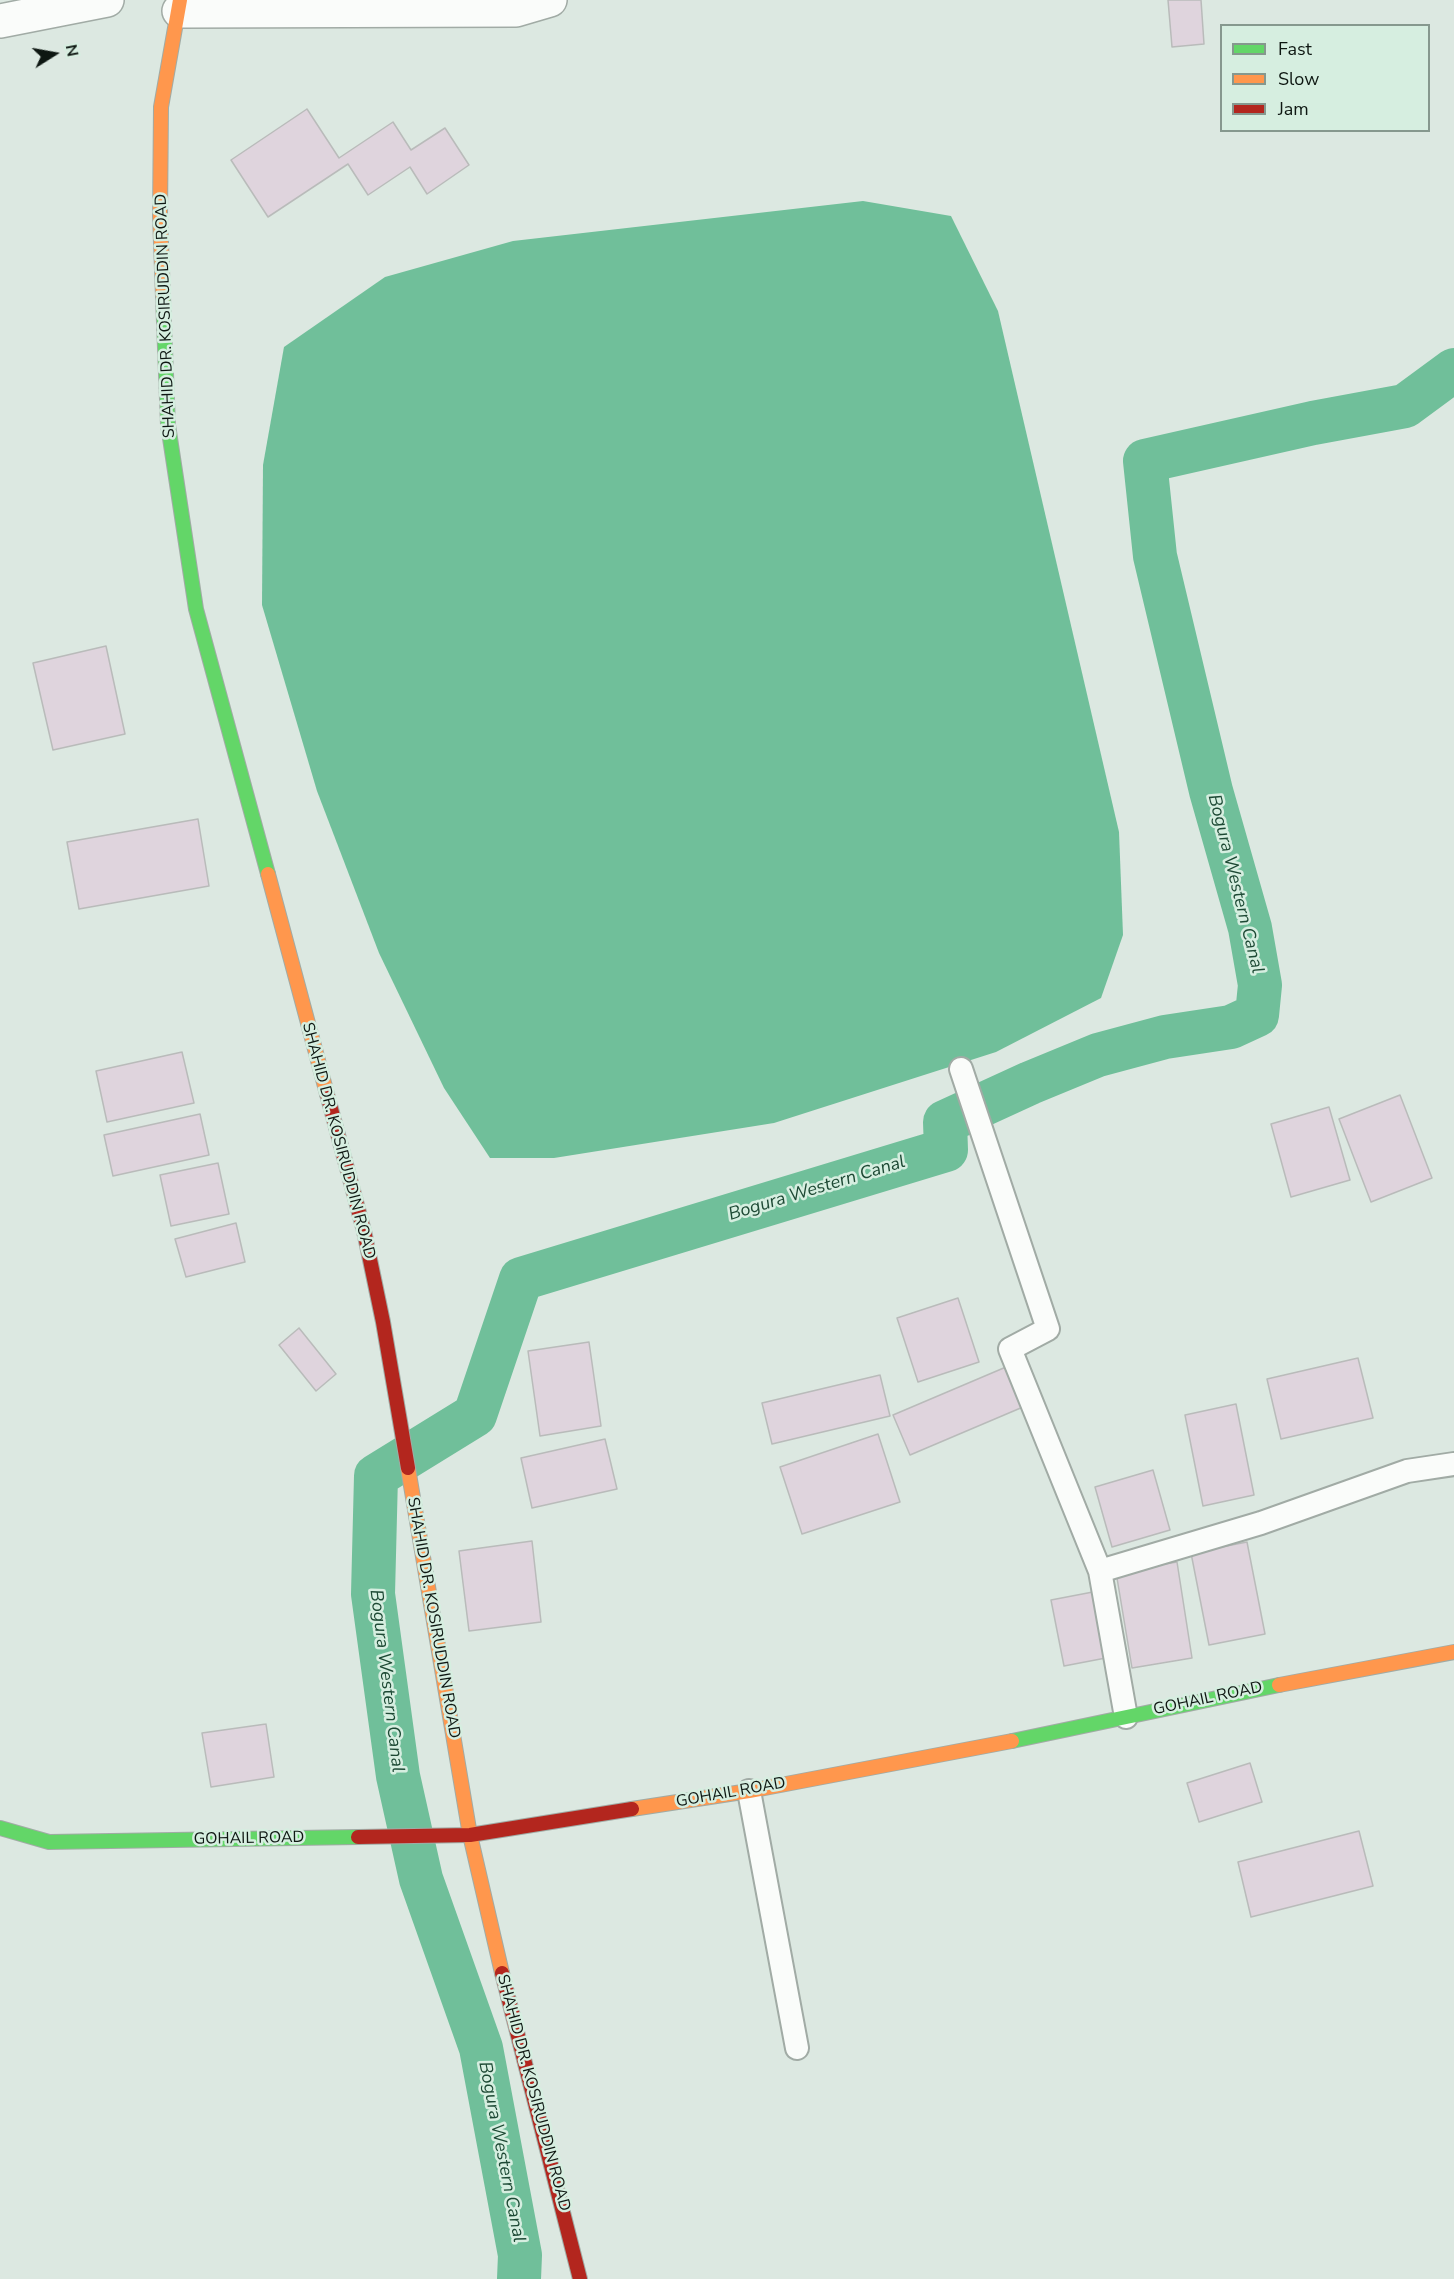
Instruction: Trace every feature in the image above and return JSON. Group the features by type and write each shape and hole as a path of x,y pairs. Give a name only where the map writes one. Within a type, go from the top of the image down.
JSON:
{"street":[{"path":"0,21 107,0"},
{"path":"180,5 516,10 550,0"},
{"name":"SHAHID DR. KOSIRUDDIN ROAD","path":"180,5 161,107 160,216 168,425 194,598 364,1231 383,1322 471,1835 503,1978 580,2279"},
{"name":"GOHAIL ROAD","path":"0,1828 49,1842 471,1835 748,1791 1126,1717 1316,1677 1454,1652"}],"lane":[{"path":"964,1079 1048,1329 1010,1349 1100,1571 1126,1717"},
{"path":"1100,1571 1261,1522 1407,1471 1454,1464"},
{"path":"748,1791 797,2048"}],"shaded area":[{"path":"863,201 951,216 998,311 1119,832 1123,935 1101,998 996,1052 774,1123 554,1158 490,1158 444,1088 379,953 317,791 262,605 263,465 284,347 385,277 513,241"}],"building":[{"path":"1168,0 1201,0 1204,44 1172,47"},
{"path":"307,109 339,158 393,122 411,150 445,128 469,165 427,194 410,167 368,195 348,164 268,217 231,160"},
{"path":"106,646 125,734 53,750 33,663"},
{"path":"198,819 209,886 79,909 67,842"},
{"path":"182,1052 194,1103 107,1122 96,1071"},
{"path":"1400,1095 1432,1178 1371,1202 1339,1119"},
{"path":"1329,1107 1350,1180 1291,1197 1271,1124"},
{"path":"200,1114 209,1155 113,1176 104,1135"},
{"path":"218,1163 229,1214 171,1226 160,1175"},
{"path":"236,1223 245,1262 186,1277 175,1239"},
{"path":"958,1298 979,1362 918,1382 897,1318"},
{"path":"299,1328 336,1374 316,1391 279,1345"},
{"path":"589,1342 601,1426 540,1436 528,1351"},
{"path":"1358,1358 1373,1418 1281,1439 1267,1379"},
{"path":"1006,1367 1023,1407 910,1455 893,1415"},
{"path":"880,1375 890,1416 772,1444 762,1403"},
{"path":"1236,1404 1254,1495 1203,1506 1185,1415"},
{"path":"878,1434 900,1502 802,1534 780,1467"},
{"path":"605,1439 617,1489 532,1508 521,1458"},
{"path":"1153,1470 1170,1530 1112,1547 1095,1487"},
{"path":"532,1541 541,1622 469,1631 459,1551"},
{"path":"1247,1542 1265,1634 1209,1645 1191,1553"},
{"path":"1177,1562 1192,1658 1132,1668 1116,1572"},
{"path":"1098,1591 1111,1657 1064,1666 1051,1600"},
{"path":"266,1724 274,1777 211,1787 202,1733"},
{"path":"1250,1763 1262,1802 1199,1822 1187,1783"},
{"path":"1359,1831 1373,1886 1251,1917 1238,1862"}],"waterway":[{"name":"Bogura Western Canal","path":"519,2279 520,2255 481,2048 421,1879 398,1776 373,1594 376,1476 475,1415 521,1279 946,1150 945,1122 1030,1083 1098,1055 1165,1037 1231,1027 1257,1015 1260,985 1250,928 1211,791 1155,556 1145,461 1313,423 1405,406 1454,370"}],"traffic: fast":[{"path":"163,297 168,425 196,609 268,874"},
{"path":"1012,1741 1279,1685"},
{"path":"0,1828 49,1842 358,1837"}],"traffic: slow":[{"path":"163,297 160,216 161,107 180,0"},
{"path":"268,874 327,1094"},
{"path":"408,1468 470,1835 502,1973"},
{"path":"1279,1685 1454,1652"},
{"path":"632,1809 749,1791 1012,1741"}],"traffic: jam":[{"path":"327,1094 364,1231 383,1322 408,1468"},
{"path":"358,1837 470,1835 632,1809"},
{"path":"502,1973 580,2279"}]}
